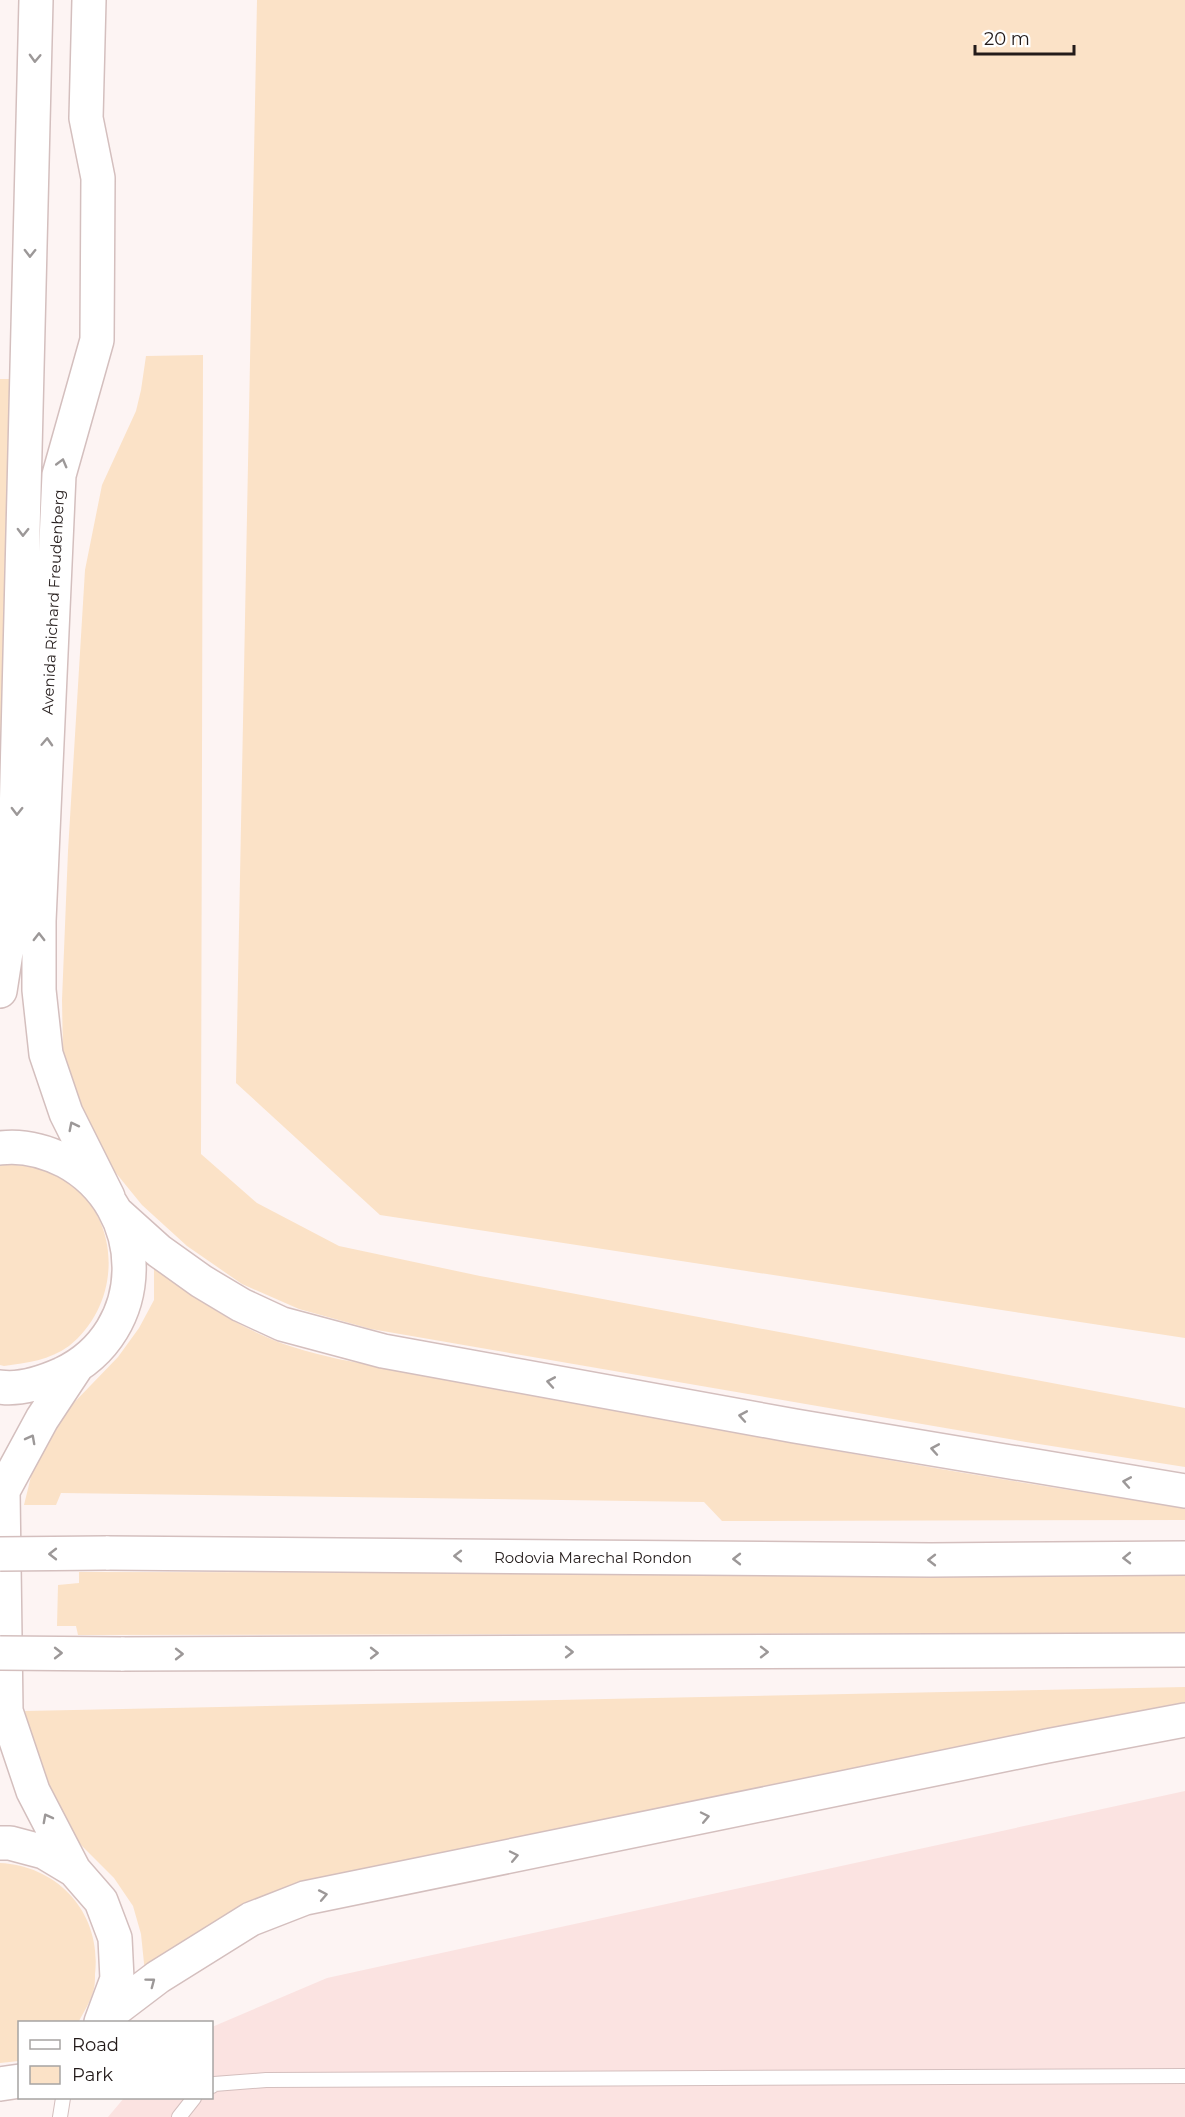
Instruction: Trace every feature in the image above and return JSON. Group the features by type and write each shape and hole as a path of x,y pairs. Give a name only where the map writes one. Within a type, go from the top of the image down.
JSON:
{"main road":[{"name":"Avenida Richard Freudenberg","path":"0,991 14,901 36,0"},
{"name":"Avenida Richard Freudenberg","path":"89,0 86,118 98,178 97,340 58,475 39,921 39,990 46,1054 66,1113 114,1206"},
{"path":"0,1148 14,1146 50,1153 83,1171 159,1251 201,1281 241,1305 282,1324 382,1351 795,1426 1185,1491"},
{"path":"103,2020 117,1979 115,1938 101,1901 74,1870 33,1791 3,1720 2,1486 77,1366 102,1343 120,1314 129,1281 128,1248 114,1206"},
{"path":"0,1387 43,1383 77,1366"},
{"name":"Rodovia Marechal Rondon","path":"0,1554 931,1560 1185,1558"},
{"path":"0,1653 1185,1650"},
{"path":"103,2020 158,1977 242,1924 305,1898 1047,1746 1185,1720"},
{"path":"0,1843 10,1842 44,1852 74,1870"},
{"path":"0,2084 18,2081"}],"lane":[{"path":"213,2085 278,2080 1185,2076"},
{"path":"60,2117 63,2099"},
{"path":"179,2117 192,2099"}],"shaded area":[{"path":"1185,1791 1185,2117 108,2117 123,2099 213,2099 213,2027 327,1978"}],"green space":[{"path":"257,0 1185,0 1185,1338 380,1215 236,1083"},
{"path":"203,355 201,1154 257,1203 339,1246 480,1276 1185,1408 1185,1467 1026,1442 371,1329 299,1309 242,1284 187,1246 142,1205 111,1167 81,1112 63,1055 62,1000 68,851 85,570 102,485 136,411 146,356"},
{"path":"0,379 14,379 5,580 0,783"},
{"path":"0,1164 47,1171 62,1178 82,1194 96,1214 105,1236 109,1260 107,1284 99,1307 87,1328 62,1351 46,1358 4,1366 0,1365"},
{"path":"154,1265 202,1302 237,1323 293,1347 338,1359 867,1456 1185,1508 1185,1520 722,1521 704,1502 61,1493 56,1505 24,1505 36,1456 63,1414 118,1357 139,1328 154,1300"},
{"path":"79,1572 1185,1574 1185,1633 78,1635 76,1626 57,1626 58,1585 79,1583"},
{"path":"1185,1687 1185,1702 303,1882 264,1896 228,1914 145,1973 141,1934 133,1906 114,1878 68,1832 31,1744 25,1711"},
{"path":"0,1863 21,1866 41,1873 72,1897 84,1913 91,1932 95,1952 95,1981 89,2003 79,2021 18,2021 18,2061 0,2063"}]}
